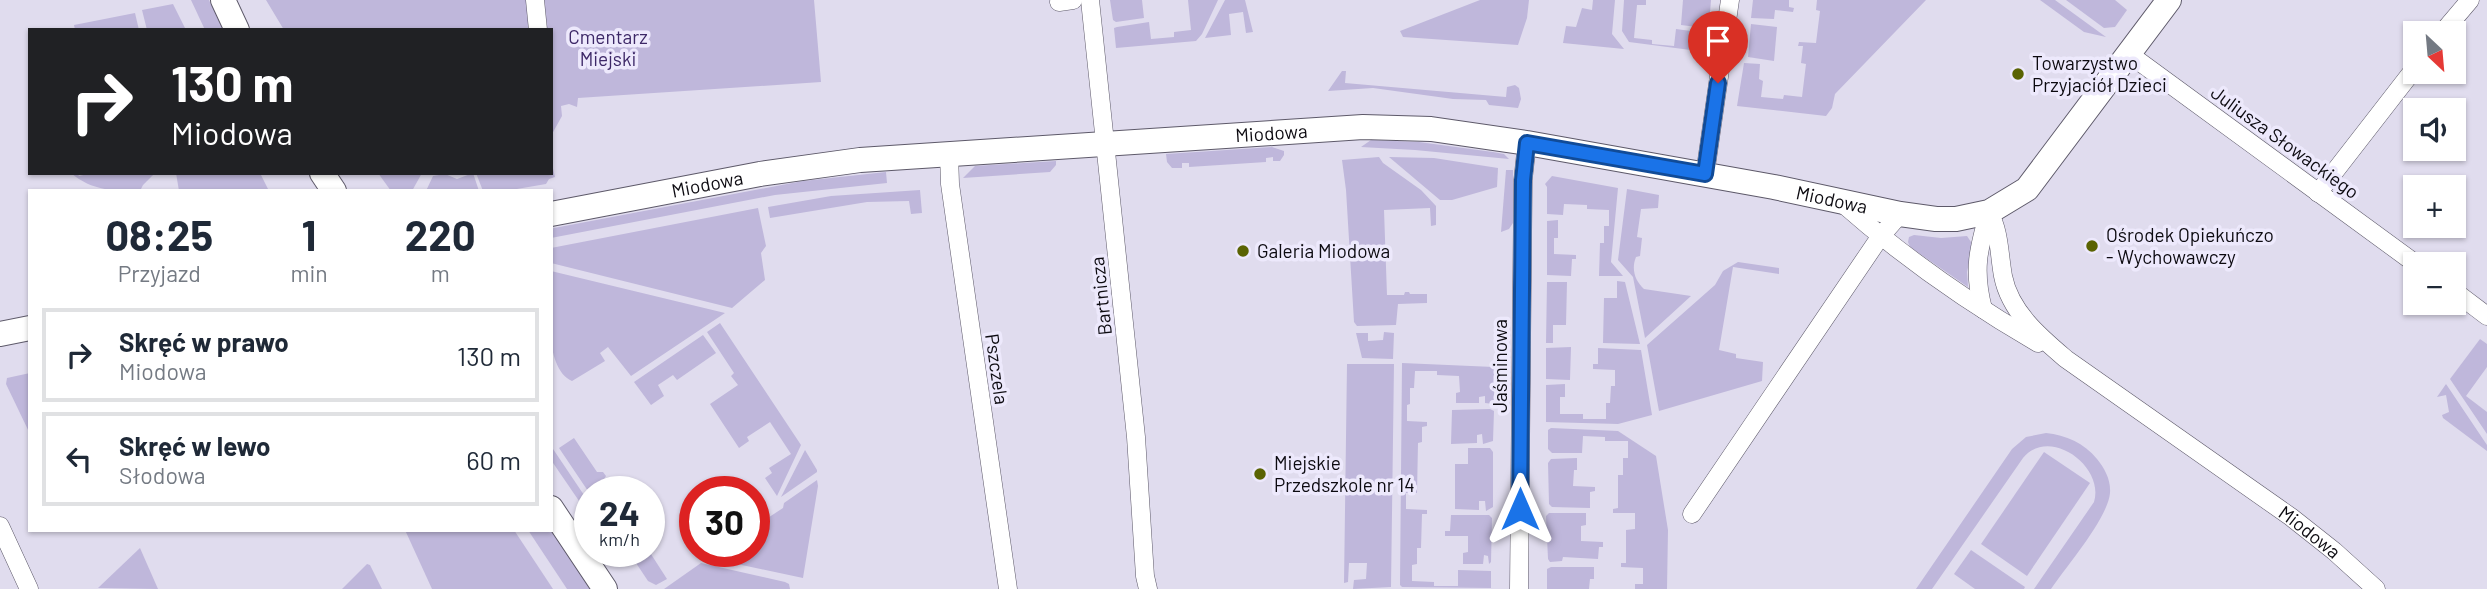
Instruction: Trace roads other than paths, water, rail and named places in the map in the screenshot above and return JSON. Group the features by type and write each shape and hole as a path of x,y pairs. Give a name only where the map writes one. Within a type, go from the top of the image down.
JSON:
{"street":[{"path":"223,0 236,28"},
{"path":"535,0 538,28"},
{"name":"Bartnicza","path":"1090,0 1136,437 1148,589"},
{"path":"1705,174 1730,0"},
{"name":"Miodowa","path":"553,215 815,164 1363,127 1431,129 1527,143 1705,174 1900,214 1945,220 1989,212 2019,196 2034,181 2169,0"},
{"path":"2452,21 2470,0"},
{"name":"Juliusza Słowackiego","path":"2129,54 2403,255"},
{"path":"2318,193 2403,83"},
{"name":"Jaśminowa","path":"1519,589 1523,180 1527,143"},
{"name":"Pszczela","path":"949,154 950,184 1008,589"},
{"path":"1842,203 1880,237 1983,309 2066,359"},
{"path":"1983,309 1977,287 1977,263 1989,212"},
{"path":"1989,212 1997,228 2004,281 2016,306 2033,332 2066,359"},
{"path":"1692,514 1880,237 1900,214"},
{"path":"2466,300 2487,316"},
{"path":"0,334 28,328"},
{"name":"Miodowa","path":"2066,359 2291,517 2376,589"},
{"path":"553,511 606,589"},
{"path":"0,526 29,589"}],"place":[{"name":"Towarzystwo Przyjaciół Dzieci","path":"2018,74"},
{"name":"Ośrodek Opiekuńczo - Wychowawczy","path":"2092,246"},
{"name":"Galeria Miodowa","path":"1243,251"},
{"name":"Miejskie Przedszkole nr 14","path":"1260,474"}],"park label":[{"name":"Cmentarz Miejski","path":"608,48"}]}
